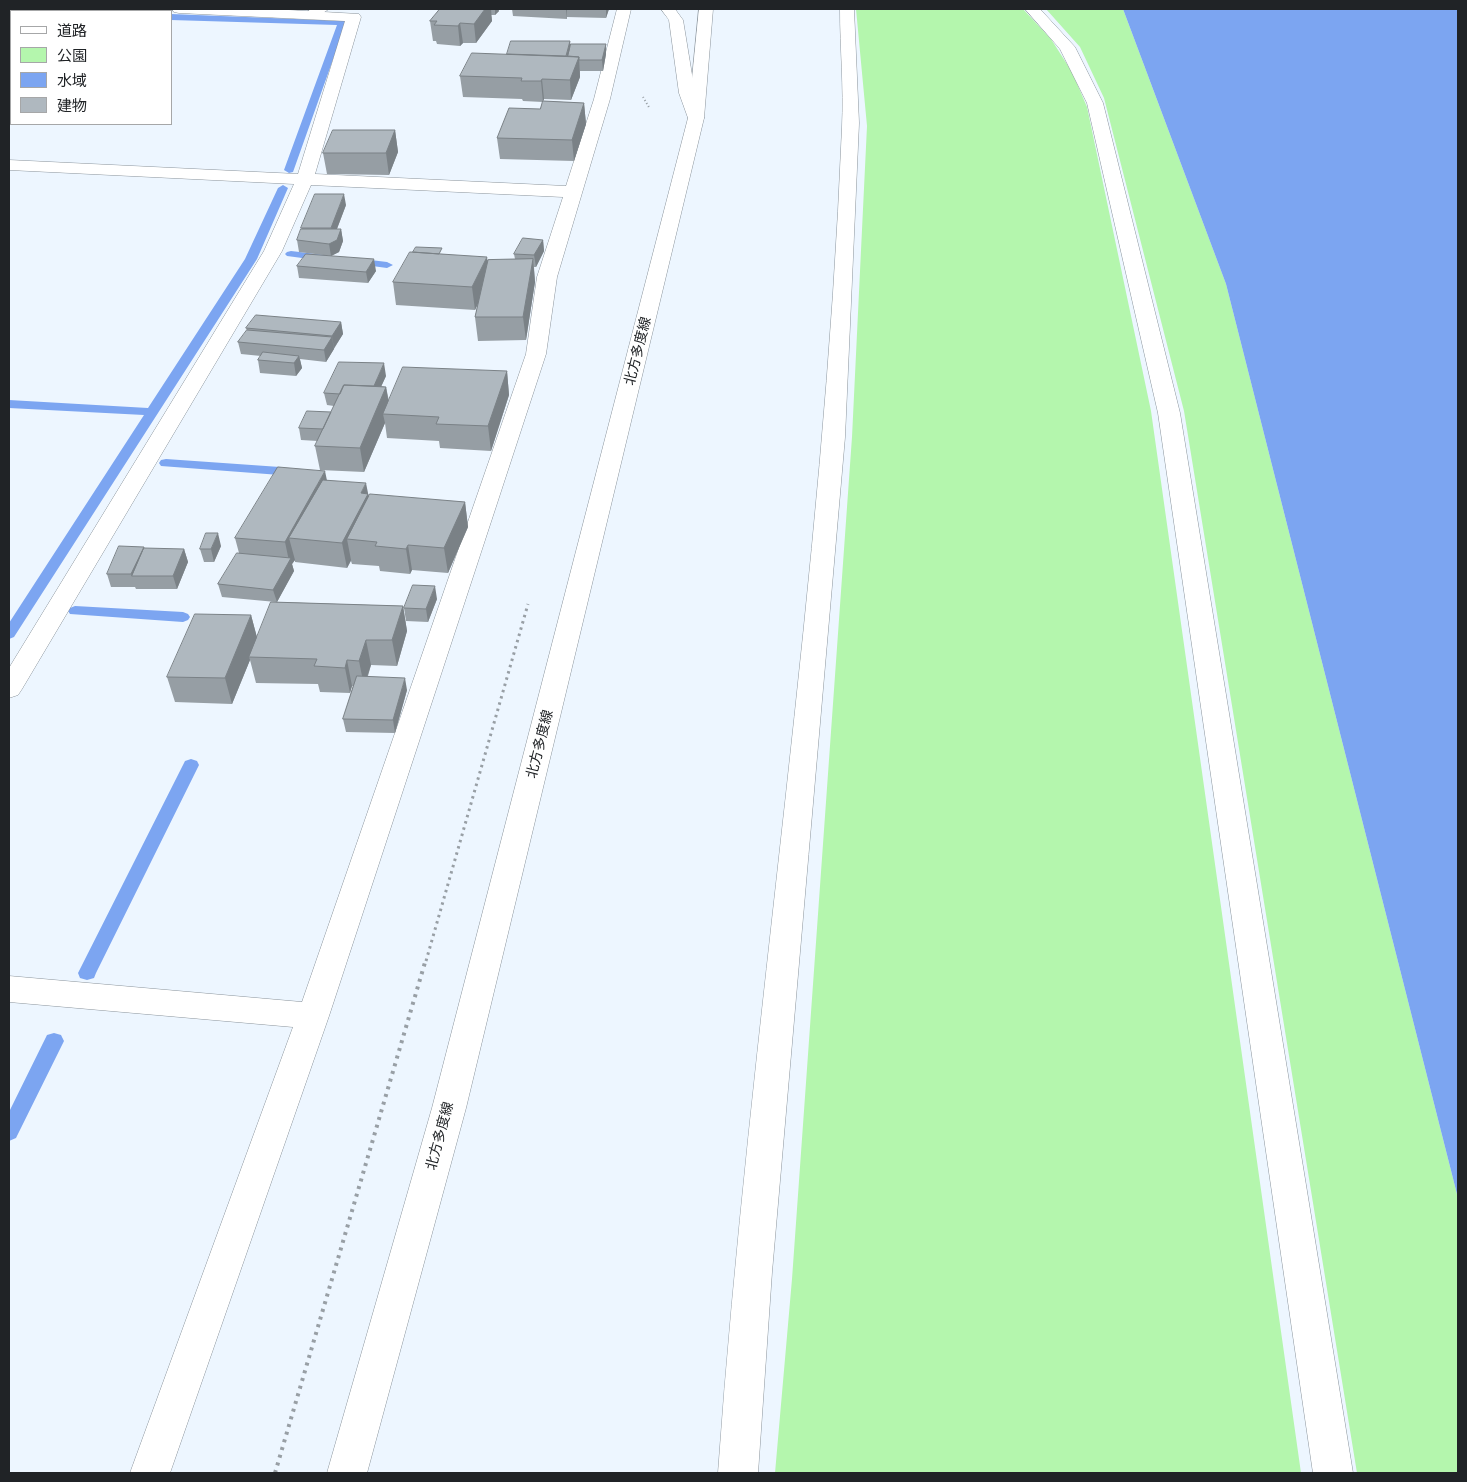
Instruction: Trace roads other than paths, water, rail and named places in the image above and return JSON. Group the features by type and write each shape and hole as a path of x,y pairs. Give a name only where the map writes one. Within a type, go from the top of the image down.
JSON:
{"street":[{"path":"9,10 27,9"},
{"path":"9,690 273,251 305,178 354,17 316,12 179,9"},
{"path":"150,1473 313,1016 536,354 547,278 602,99 624,9"},
{"path":"668,9 676,20 687,93 696,118"},
{"name":"北方多度線","path":"347,1473 448,1108 696,118 706,9"},
{"path":"738,1473 755,1262 834,437 851,123 847,9"},
{"path":"1032,9 1067,47 1095,103 1169,412 1333,1473"},
{"path":"9,165 573,192"},
{"path":"9,989 313,1016"}],"water":[{"path":"1123,9 1458,9 1458,1198 1226,284"}],"waterway":[{"path":"172,17 342,23 289,170"},
{"path":"9,634 251,259 283,188"},
{"path":"291,254 325,258"},
{"path":"354,261 387,265"},
{"path":"9,404 152,412"},
{"path":"166,463 280,471"},
{"path":"75,611 183,617"},
{"path":"87,973 191,765"},
{"path":"9,1132 54,1041"}]}
